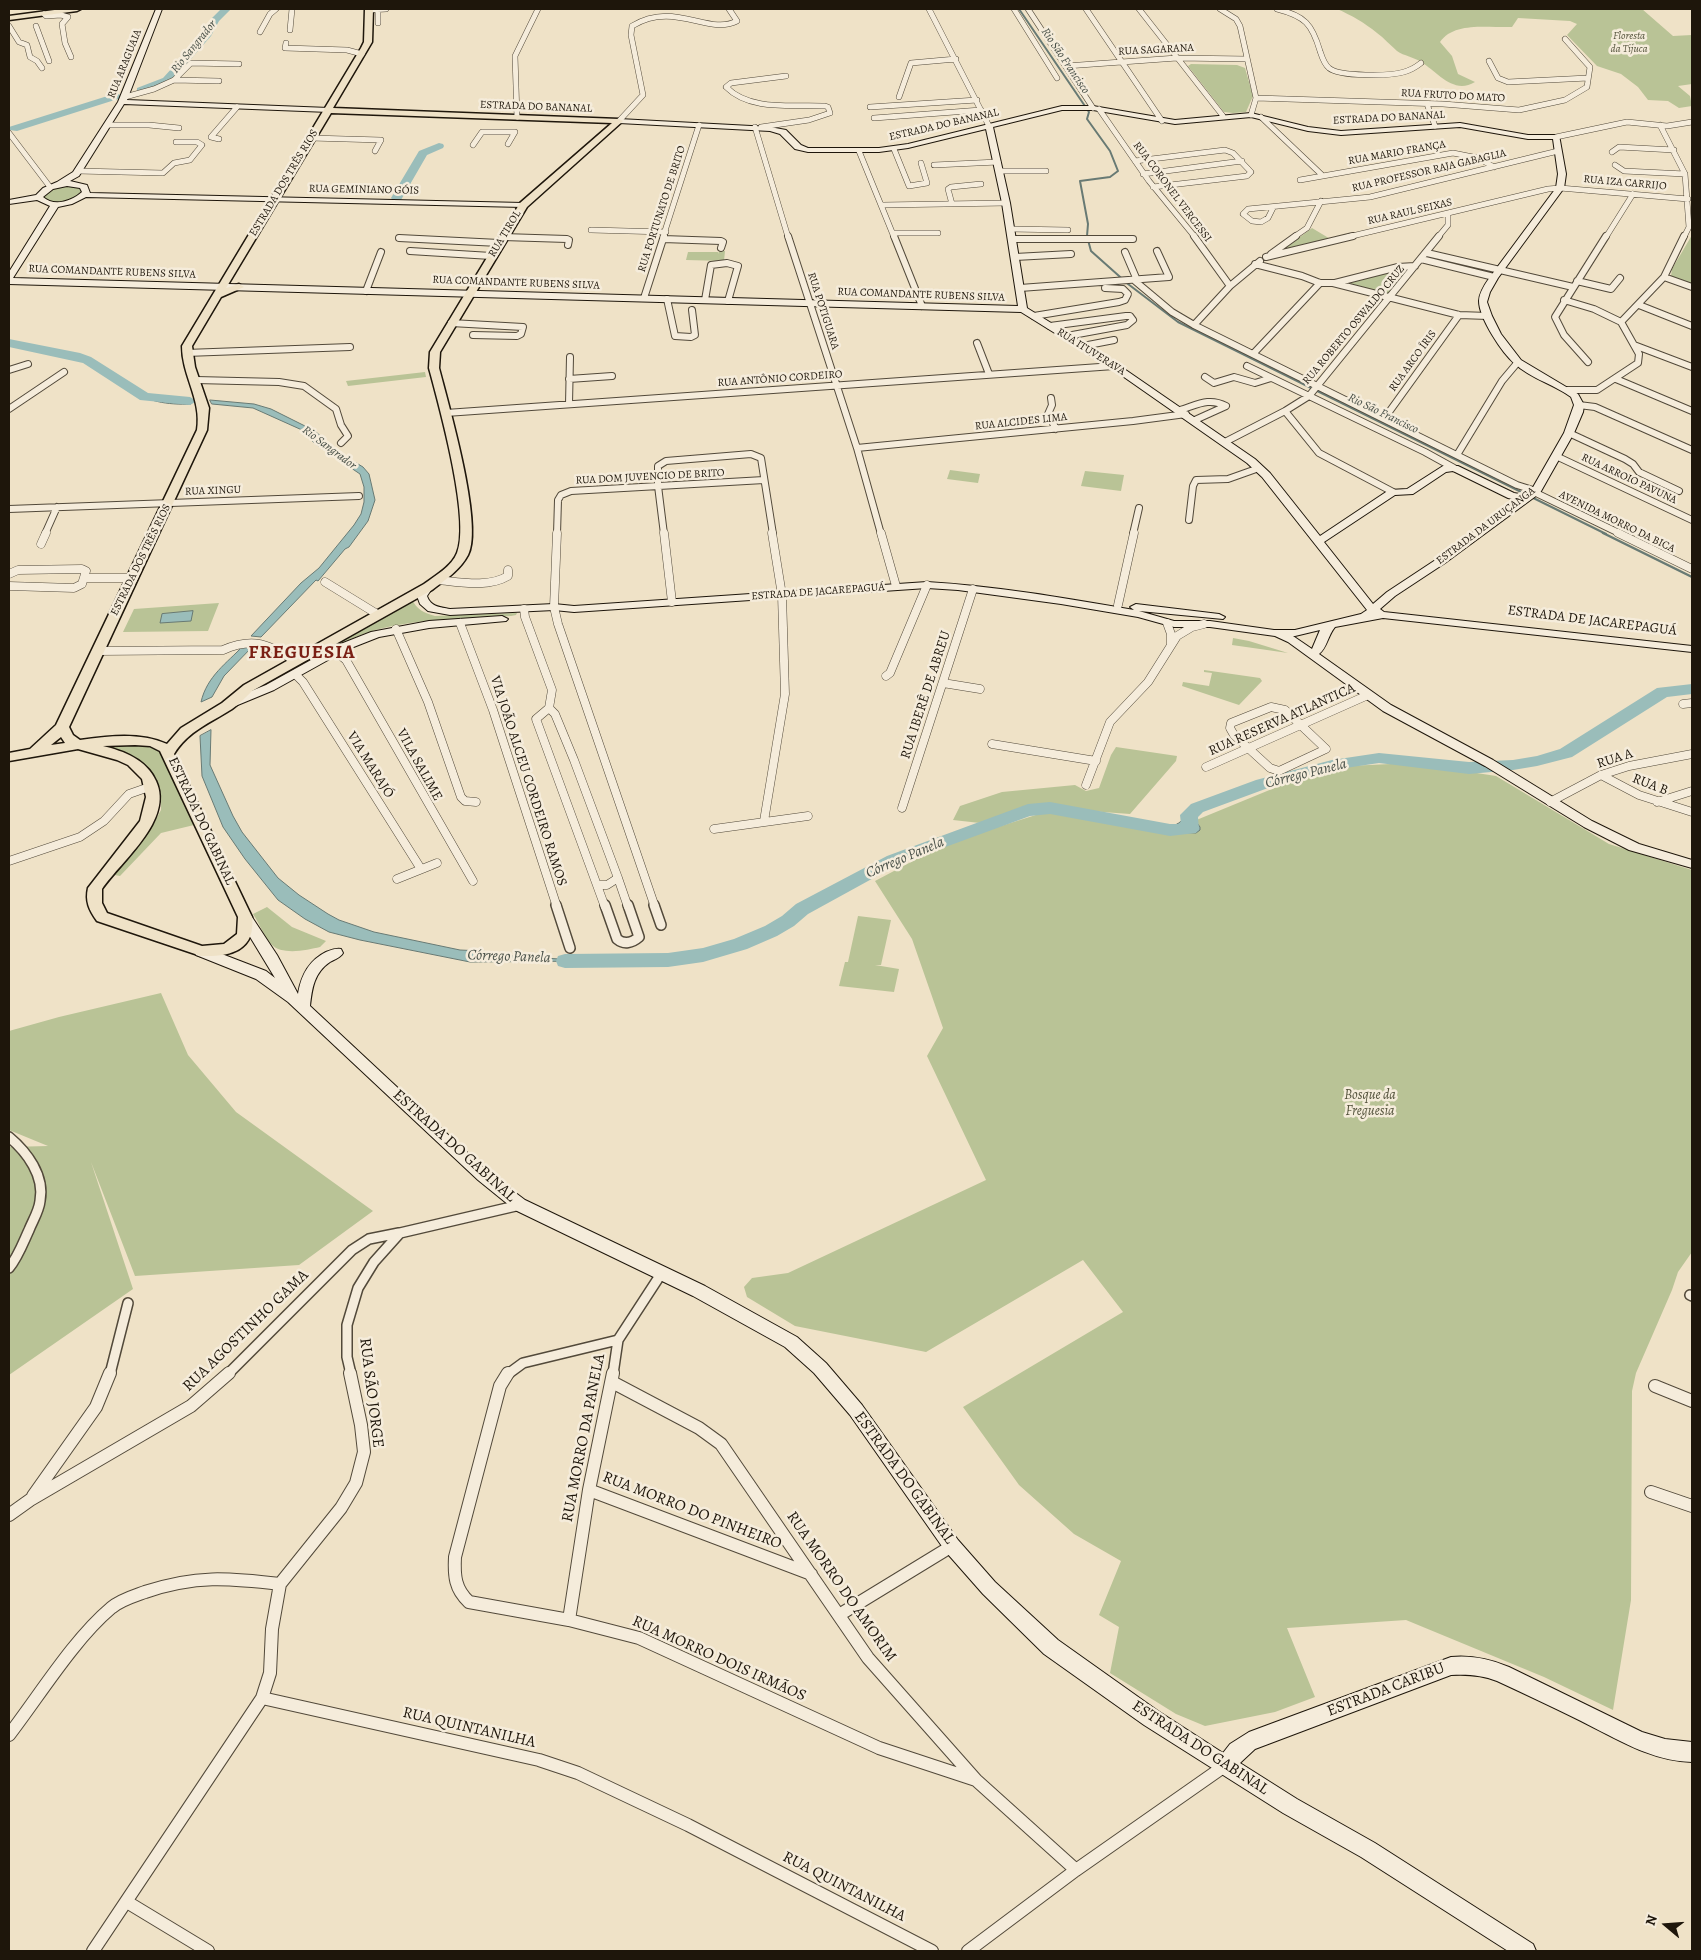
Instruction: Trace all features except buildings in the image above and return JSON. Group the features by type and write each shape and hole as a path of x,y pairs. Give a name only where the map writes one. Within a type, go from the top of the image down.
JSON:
{"main road":[{"path":"9,18 77,9"},
{"name":"ESTRADA DOS TRÊS RIOS","path":"33,753 62,727 169,503 205,422 204,409 186,353 192,335 364,51 368,42 369,9"},
{"name":"ESTRADA DO BANANAL","path":"327,113 517,117 595,120 607,124 618,124"},
{"name":"RUA TIROL","path":"433,583 456,564 463,554 466,533 462,486 433,359 435,351 523,205 618,124"},
{"path":"219,291 239,287"},
{"name":"ESTRADA DE JACAREPAGUÁ","path":"433,583 422,600 428,607 438,611 524,613"},
{"name":"ESTRADA DE JACAREPAGUÁ","path":"169,752 171,745 183,733 228,705 248,688 433,583"},
{"name":"ESTRADA DE JACAREPAGUÁ","path":"555,610 574,608"},
{"name":"ESTRADA DE JACAREPAGUÁ","path":"1167,623 1179,625 1207,620 1262,632"},
{"path":"62,727 70,740 79,745"},
{"name":"ESTRADA DO GABINAL","path":"79,745 104,742 153,741 169,752 245,917"},
{"path":"9,757 79,745"},
{"name":"ESTRADA DO GABINAL","path":"79,745 109,752 129,761 145,772 152,786 151,811 145,824 100,879 93,896 94,905 107,920 201,951"},
{"path":"201,951 226,950 237,944 245,936 248,927 245,917"}],"street":[{"name":"RUA ARAGUAIA","path":"59,185 77,172 124,99 158,9"},
{"path":"260,32 270,14 276,9"},
{"path":"290,30 292,9"},
{"path":"369,9 386,9"},
{"path":"378,9 378,23"},
{"path":"517,117 515,56 538,9"},
{"path":"672,9 676,14"},
{"name":"RUA TIROL","path":"618,124 642,95 630,35 632,26 649,18 676,14 728,25 737,21 729,9"},
{"path":"929,9 989,126 999,166 1024,309"},
{"path":"1014,9 1057,78"},
{"name":"RUA CORONEL VERCESSI","path":"1028,9 1094,108 1175,215 1191,231 1211,262 1230,286"},
{"path":"1086,9 1162,121"},
{"path":"1139,9 1223,116"},
{"path":"1220,9 1239,22 1256,98 1251,115"},
{"path":"1277,9 1300,16 1311,26 1326,65 1332,70 1392,75 1405,72 1421,63"},
{"path":"47,12 46,16 62,15 68,17 62,24 71,57"},
{"path":"9,26 19,42 27,45 30,57 37,61 42,68"},
{"path":"36,26 49,61"},
{"path":"22,44 39,38"},
{"path":"1489,61 1498,78 1508,82 1588,78 1590,67 1565,39"},
{"path":"286,43 285,48 364,51"},
{"path":"900,96 911,63 956,59"},
{"name":"RUA SAGARANA","path":"1067,68 1179,60 1248,61"},
{"path":"124,99 174,80 192,63 239,64"},
{"path":"758,127 809,120 830,113 826,106 778,105 751,101 732,94 726,87 731,83 786,76"},
{"name":"RUA FRUTO DO MATO","path":"1256,98 1427,104 1503,110 1527,109 1578,95 1587,88 1588,78"},
{"path":"174,80 219,81"},
{"name":"ESTRADA DO BANANAL","path":"124,99 237,107 308,109 327,113"},
{"path":"870,108 976,100"},
{"path":"1427,104 1435,126"},
{"path":"899,106 904,116"},
{"path":"219,139 210,137 237,107"},
{"name":"ESTRADA DO BANANAL","path":"618,124 758,127 783,132 798,147 808,150 860,151 894,148 1062,108 1082,107 1162,121 1251,115 1308,129 1340,133 1435,126 1468,126 1522,136 1556,137"},
{"path":"874,118 981,110"},
{"path":"498,131 507,117"},
{"path":"1261,117 1322,176"},
{"path":"1692,122 1674,125 1627,122 1556,137 1562,174 1560,188 1497,273 1484,298 1488,316 1508,350 1518,362 1568,390 1579,403 1595,407 1692,450"},
{"path":"108,125 150,125 179,128"},
{"name":"RUA FORTUNATO DE BRITO","path":"644,298 699,125"},
{"path":"1621,322 1664,277 1691,228 1685,174 1660,125"},
{"name":"RUA POTIGUARA","path":"758,127 773,191 857,448 896,586"},
{"path":"473,146 482,131 514,132 508,144"},
{"path":"9,133 50,187"},
{"path":"311,138 381,140 375,151"},
{"path":"77,184 77,172 162,173 174,163 190,160 202,145 197,142 176,142"},
{"path":"1612,152 1619,147 1674,150"},
{"path":"894,148 909,186 927,183 921,163"},
{"path":"1135,161 1225,150 1231,151 1251,172 1250,174 1153,187"},
{"path":"860,151 922,306"},
{"name":"RUA PROFESSOR RAJA GABAGLIA","path":"1274,208 1269,219 1265,221 1252,221 1243,214 1248,209 1274,208 1321,201 1344,201 1370,197 1558,151"},
{"name":"RUA MARIO FRANÇA","path":"1300,180 1453,153 1478,158 1494,167"},
{"path":"1143,174 1242,162"},
{"path":"934,165 999,166 1046,170"},
{"path":"1615,165 1624,171 1685,174"},
{"path":"77,184 86,189 84,195 73,201 56,204 44,202 39,197 41,192 59,185 77,184"},
{"path":"952,204 948,189 951,187 981,184"},
{"name":"RUA IZA CARRIJO","path":"1560,188 1688,199"},
{"name":"RUA RAUL SEIXAS","path":"1266,257 1560,188"},
{"path":"1588,362 1579,349 1567,339 1555,321 1556,313 1633,194"},
{"name":"RUA GEMINIANO GÓIS","path":"84,195 523,205"},
{"path":"9,202 39,197"},
{"path":"1194,325 1230,286 1255,264 1307,228 1321,201"},
{"path":"883,205 1006,203"},
{"path":"9,279 56,204"},
{"name":"RUA ROBERTO OSWALDO CRUZ","path":"1225,442 1285,411 1309,395 1448,225 1448,214"},
{"path":"591,230 666,232"},
{"path":"1058,230 1058,239"},
{"path":"1012,234 1068,230"},
{"path":"894,233 938,233"},
{"path":"1012,234 1058,239 1133,239"},
{"path":"399,238 567,239 569,240 568,245"},
{"path":"664,239 722,241 721,248"},
{"path":"410,251 491,256"},
{"path":"1020,288 1169,278 1157,251"},
{"path":"366,291 381,252"},
{"path":"1125,252 1134,281"},
{"path":"1015,256 1071,254"},
{"path":"1424,256 1497,273"},
{"path":"1424,256 1497,273 1573,286"},
{"path":"705,300 711,265 727,263 738,266 728,301"},
{"path":"1255,264 1302,276 1320,283 1333,283 1398,267 1416,266"},
{"path":"1664,277 1692,287"},
{"path":"1577,281 1611,289 1620,278"},
{"name":"RUA COMANDANTE RUBENS SILVA","path":"9,279 219,291"},
{"name":"AVENIDA MORRO DA BICA","path":"1134,281 1172,312 1194,325 1316,387 1457,454 1532,494 1692,569"},
{"path":"1253,354 1320,283"},
{"path":"1333,283 1459,315 1488,316"},
{"name":"RUA COMANDANTE RUBENS SILVA","path":"239,287 1024,309"},
{"path":"1034,316 1119,302 1125,300 1128,294 1123,289 1102,288"},
{"path":"667,299 675,336 691,338 696,335 692,310"},
{"path":"1564,300 1594,309 1621,322 1641,359 1616,379 1597,390 1591,397 1579,403"},
{"path":"1638,306 1692,326"},
{"name":"RUA ITUVERAVA","path":"1024,309 1195,420 1259,468 1321,544 1374,614"},
{"name":"RUA ARCO ÍRIS","path":"1384,419 1459,315"},
{"path":"1050,326 1126,316 1130,316 1133,320 1127,325 1067,336"},
{"path":"451,323 523,327 521,334 518,336 473,336"},
{"path":"1083,346 1114,340"},
{"path":"977,343 989,374"},
{"path":"1634,345 1692,367"},
{"path":"186,353 350,347"},
{"path":"1640,354 1654,352"},
{"path":"569,404 570,357"},
{"path":"1457,454 1502,380 1518,362"},
{"path":"9,370 28,364"},
{"name":"RUA ANTÔNIO CORDEIRO","path":"446,413 1114,366"},
{"path":"1247,366 1309,395 1442,465 1454,468 1512,496 1517,502 1514,508"},
{"path":"10,406 64,372"},
{"path":"569,379 612,376"},
{"path":"1205,377 1214,383 1234,377 1254,383 1271,378"},
{"path":"1616,379 1692,411"},
{"path":"196,380 279,382 304,386 336,409 341,425 348,436 342,443"},
{"path":"1568,390 1597,390"},
{"path":"1051,398 1052,407 1048,414 1056,429"},
{"name":"RUA ALCIDES LIMA","path":"857,448 1056,429 1183,412 1210,400 1218,400 1226,406 1223,410 1195,420"},
{"name":"ESTRADA DA URUÇANGA","path":"1374,614 1391,594 1441,561 1532,494 1568,433 1579,403"},
{"path":"1285,411 1319,453 1393,492 1397,497 1393,502 1321,544"},
{"path":"1568,433 1625,459 1633,464 1639,472 1679,491"},
{"path":"672,602 658,486 658,466 666,461 751,454 761,458 782,595 785,694 764,822"},
{"name":"RUA ARROIO PAVUNA","path":"1556,456 1692,520"},
{"path":"1393,492 1409,492 1442,465"},
{"path":"1189,520 1193,486 1196,480 1228,479 1259,468"},
{"name":"RUA DOM JUVENCIO DE BRITO","path":"555,610 559,497 571,491 764,480"},
{"path":"1512,496 1532,494"},
{"name":"RUA XINGU","path":"9,509 359,496"},
{"path":"41,544 57,507"},
{"path":"1118,605 1139,508"},
{"path":"9,574 18,570 82,569 86,571 82,584 74,588 9,586"},
{"path":"433,583 500,580 508,576 508,570"},
{"path":"85,578 133,578"},
{"path":"325,582 378,614"},
{"path":"886,676 890,673 927,585"},
{"name":"ESTRADA DE JACAREPAGUÁ","path":"574,608 927,585 1061,601 1139,614 1167,623"},
{"name":"RUA IBERÊ DE ABREU","path":"902,808 973,589"},
{"path":"1358,592 1374,597 1391,594 1389,598 1390,605 1408,612"},
{"path":"1317,651 1326,630 1334,621 1360,607 1362,600 1358,592"},
{"name":"ESTRADA DE JACAREPAGUÁ","path":"1061,601 1169,610 1207,620 1275,626 1334,621 1374,614 1408,612 1461,619 1488,625 1692,650"},
{"path":"555,610 661,925"},
{"name":"ESTRADA DE JACAREPAGUÁ","path":"228,705 256,695 296,675 335,651 360,640 396,629 460,623 555,610"},
{"path":"524,613 552,690 549,708 536,719 619,941 629,943 639,937 574,760 555,714 549,708"},
{"name":"ESTRADA DE JACAREPAGUÁ","path":"1374,614 1460,625 1488,625"},
{"path":"1086,785 1110,722 1148,682 1171,645 1182,632 1207,620"},
{"name":"ESTRADA DE JACAREPAGUÁ","path":"1262,632 1294,633 1334,621"},
{"name":"VIA JOÃO ALCEU CORDEIRO RAMOS","path":"460,623 493,710 570,948"},
{"path":"1167,623 1171,634 1171,645"},
{"path":"1275,626 1287,628 1294,633 1317,651 1324,662"},
{"path":"396,629 428,702 461,797 465,801 476,802"},
{"path":"1262,632 1292,640 1387,708 1489,763 1550,802 1614,838 1634,847 1692,864"},
{"path":"98,650 223,650 238,642 268,644 295,661"},
{"name":"VILA SALIME","path":"335,651 346,660 473,881"},
{"name":"VIA MARAJÓ","path":"296,675 303,682 421,870"},
{"path":"943,683 980,689"},
{"name":"RUA RESERVA ATLANTICA","path":"1206,767 1368,695"},
{"path":"1683,704 1692,703"},
{"path":"1271,707 1285,710 1302,725 1326,749 1279,771 1270,768 1230,728 1231,723 1271,707"},
{"path":"992,744 1096,761"},
{"name":"RUA A","path":"1550,802 1601,775 1629,766 1692,754"},
{"name":"RUA B","path":"1601,775 1625,789 1657,802 1692,812"},
{"path":"9,861 80,837 104,821 129,794 152,786"},
{"path":"1657,802 1692,791"},
{"path":"714,829 808,816"},
{"path":"397,879 437,863"},
{"path":"597,885 607,885 616,882 618,878"},
{"name":"ESTRADA DO GABINAL","path":"245,917 298,1003"},
{"name":"ESTRADA DO GABINAL","path":"201,951 261,975 298,1003 462,1157 520,1205 698,1291 791,1342 820,1368 856,1410 952,1546 989,1588 1051,1647 1150,1718 1290,1806 1376,1856 1526,1951"},
{"path":"298,1003 310,972 323,959 336,953"},
{"path":"9,1268 20,1250 32,1223 41,1196 38,1178 31,1160 10,1140"},
{"path":"400,1233 520,1205"},
{"name":"RUA AGOSTINHO GAMA","path":"9,1515 30,1500 191,1406 218,1384 352,1250 369,1240 400,1233"},
{"name":"RUA SÃO JORGE","path":"262,1698 270,1673 272,1629 280,1584 342,1508 356,1483 364,1452 361,1424 347,1357 347,1325 358,1288 374,1262 400,1233"},
{"name":"RUA MORRO DA PANELA","path":"569,1620 589,1490 612,1382 618,1340 662,1274"},
{"path":"30,1500 96,1407 112,1369 128,1303"},
{"name":"RUA MORRO DOIS IRMÃOS","path":"618,1340 523,1363 509,1372 500,1386 455,1557 454,1577 459,1594 469,1602 569,1620 640,1638 879,1748 976,1780"},
{"name":"RUA MORRO DO AMORIM","path":"612,1382 699,1428 721,1444 868,1658 976,1780 1076,1870"},
{"path":"1655,1386 1692,1401"},
{"name":"RUA MORRO DO PINHEIRO","path":"589,1490 812,1574"},
{"path":"1651,1492 1692,1506"},
{"path":"839,1615 952,1546"},
{"path":"9,1735 81,1639 112,1607 134,1596 164,1586 188,1581 225,1578 280,1584"},
{"name":"ESTRADA CARIBU","path":"1226,1765 1237,1751 1249,1742 1451,1666 1469,1664 1496,1671 1540,1690 1631,1737 1657,1747 1692,1752"},
{"path":"93,1951 128,1902 262,1698"},
{"name":"RUA QUINTANILHA","path":"262,1698 539,1760 578,1772 688,1825 932,1951"},
{"path":"968,1951 1076,1870 1226,1765"},
{"path":"128,1902 208,1951"}],"green space":[{"name":"Floresta da Tijuca","path":"1337,9 1642,9 1673,36 1692,35 1692,84 1678,86 1690,96 1692,106 1679,108 1668,101 1648,100 1638,87 1621,74 1597,66 1567,35 1577,24 1570,21 1518,18 1512,27 1463,28 1446,35 1440,42 1452,56 1458,74 1475,82 1460,86 1446,81 1418,60 1397,51 1368,26"},
{"path":"1191,64 1237,65 1245,68 1253,96 1246,112 1224,112 1188,66"},
{"path":"63,185 81,187 84,192 74,198 58,202 41,198 42,193"},
{"path":"1312,228 1332,240 1283,250"},
{"path":"1692,235 1692,285 1671,276 1672,269"},
{"path":"719,251 725,251 724,261 686,260 688,252 718,252 718,254"},
{"path":"1406,268 1408,271 1389,295 1348,284 1349,282"},
{"path":"425,372 426,377 348,386 346,381"},
{"path":"950,470 980,474 978,483 947,479"},
{"path":"1085,471 1124,475 1121,491 1081,486"},
{"path":"412,599 421,610 435,616 517,613 511,616 438,620 383,628 346,641 288,674 280,675"},
{"path":"219,603 208,631 123,632 134,609"},
{"path":"1233,638 1249,641 1288,653 1232,645"},
{"path":"1204,670 1260,678 1262,681 1239,705 1182,686 1183,682 1209,686 1212,673 1204,672"},
{"path":"125,745 149,747 163,754 194,825 161,833 120,876 109,874 151,828 161,810 161,794 153,774 141,761 100,746"},
{"path":"1116,747 1177,756 1176,761 1130,814 1076,810 1019,814 980,823 953,820 960,806 1002,792 1075,785 1086,791 1099,788 1111,755"},
{"name":"Bosque da Freguesia","path":"1412,763 1496,776 1609,844 1692,870 1692,1252 1678,1272 1636,1373 1632,1391 1631,1600 1613,1710 1544,1677 1406,1620 1287,1628 1315,1697 1275,1712 1205,1726 1176,1714 1110,1673 1119,1627 1099,1615 1121,1561 1074,1534 1019,1485 963,1407 1123,1312 1083,1260 926,1352 795,1326 747,1297 744,1287 752,1278 788,1273 986,1180 927,1056 943,1028 912,939 875,881 947,843 1039,814 1068,813 1148,831 1196,833 1194,821 1289,782 1348,766"},
{"path":"267,907 292,927 326,941 320,947 302,951 288,951 276,948 268,941 253,914"},
{"path":"858,916 891,920 881,965 875,965 899,969 894,992 839,986 845,962 848,962"},
{"path":"161,993 188,1055 236,1112 373,1211 299,1265 135,1276 91,1162 133,1289 9,1375 9,1147 48,1146 9,1130 9,1031"}],"water":[{"path":"128,387 153,397 189,399 191,404 157,402 142,396"},
{"path":"210,400 254,404 271,409 315,431 338,452 363,467 369,474 375,500 368,521 349,547 345,549 318,581 316,580 261,637 251,636 301,583 319,568 354,525 361,514 364,502 364,487 360,474 314,443 302,430 253,408 212,404"},
{"path":"193,611 191,621 160,623 162,614"},
{"path":"243,646 253,646 224,676 212,697 201,702 213,677"},
{"path":"211,730 210,765 242,832 278,878 299,895 328,914 339,920 374,932 460,950 513,956 590,961 470,962 329,932 305,919 278,900 245,859 223,827 202,776 200,736"},
{"path":"1197,808 1192,816 1200,827 1200,830 1196,833 1148,831 1143,826 1164,827 1174,825 1182,820 1190,811"}],"waterway":[{"name":"Rio Sangrador","path":"141,90 167,80 208,34 215,20 226,9"},
{"name":"Rio São Francisco","path":"1019,9 1089,112 1087,119 1110,151 1118,171 1110,177 1080,181 1088,224 1087,236"},
{"name":"Rio Sangrador","path":"13,129 117,96"},
{"path":"397,198 423,153 439,146"},
{"name":"Rio São Francisco","path":"1088,240 1091,251 1128,284 1178,322 1606,534"},
{"name":"Rio Sangrador","path":"9,343 76,356 87,360 145,397 190,401"},
{"name":"Rio São Francisco","path":"1603,533 1692,577"},
{"name":"Córrego Panela","path":"565,961 668,960 703,955 740,944 771,931 788,921 802,909 893,860 1028,810 1050,808 1170,830 1190,829 1189,815 1197,808 1262,784 1332,765 1379,758 1469,768 1513,765 1566,753 1663,692 1692,689"}],"district":[{"name":"FREGUESIA","path":"302,653"}]}
